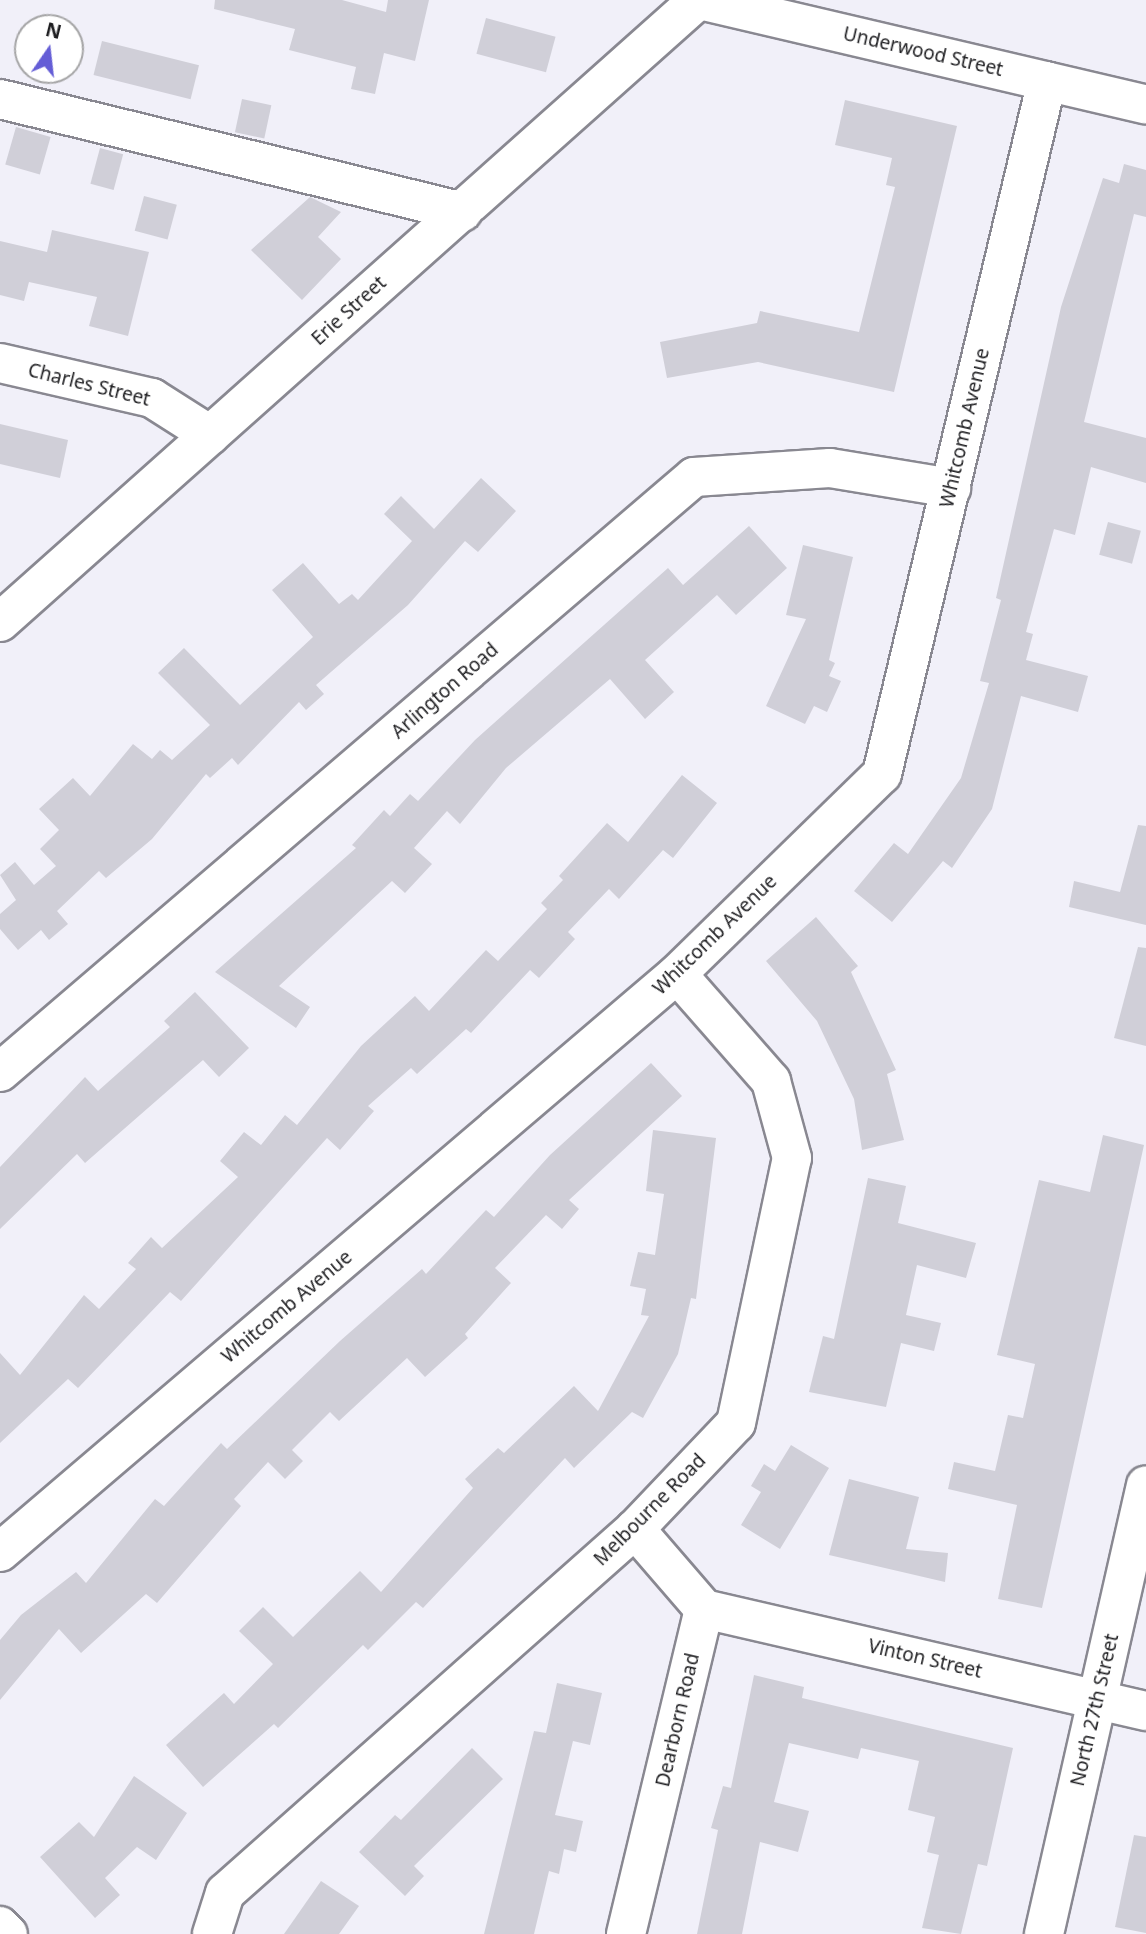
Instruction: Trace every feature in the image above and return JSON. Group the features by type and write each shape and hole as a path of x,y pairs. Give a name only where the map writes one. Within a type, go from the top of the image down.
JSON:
{"street":[{"name":"Underwood Street","path":"699,0 1146,105"},
{"name":"Erie Street","path":"0,622 699,0"},
{"name":"Whitcomb Avenue","path":"0,1552 677,974 882,774 1047,81"},
{"path":"0,99 462,212"},
{"name":"Charles Street","path":"0,363 152,398 210,435"},
{"name":"Arlington Road","path":"0,1072 694,477 830,468 951,488"},
{"name":"Melbourne Road","path":"212,1934 225,1893 635,1529 736,1423 792,1158 771,1081 677,974"},
{"name":"North 27th Street","path":"1044,1934 1146,1485"},
{"path":"635,1529 704,1609"},
{"name":"Vinton Street","path":"704,1609 1146,1711"},
{"name":"Dearborn Road","path":"626,1934 704,1609"},
{"path":"0,1926 8,1934"}],"building":[{"path":"215,0 342,0 386,12 388,0 429,0 415,61 384,53 375,94 351,89 356,67 289,50 295,29 214,9"},
{"path":"486,18 556,37 546,72 476,54"},
{"path":"102,41 199,65 191,99 94,75"},
{"path":"242,99 271,105 264,138 235,132"},
{"path":"845,100 957,126 894,392 758,362 667,378 660,342 757,323 760,311 859,332 895,187 886,185 892,158 835,145"},
{"path":"16,127 51,137 40,174 5,164"},
{"path":"100,148 123,154 114,190 90,184"},
{"path":"1124,164 1146,170 1146,217 1134,214 1084,422 1146,438 1146,483 1091,467 1075,535 1054,529 1026,632 1033,634 1026,660 1088,676 1078,712 1021,696 992,809 952,868 943,861 892,922 854,891 894,843 908,854 961,778 989,683 980,681 1001,600 996,598 1061,307 1103,178 1119,183"},
{"path":"144,196 177,205 168,240 135,231"},
{"path":"310,197 341,212 318,237 341,259 302,300 251,250"},
{"path":"52,230 149,252 128,336 89,326 97,297 29,282 24,301 0,295 0,241 47,252"},
{"path":"0,424 68,440 60,478 0,464"},
{"path":"481,478 516,511 478,552 465,541 408,605 316,685 324,694 306,710 299,702 238,765 232,758 210,778 206,774 152,839 106,878 99,871 57,911 68,924 49,940 41,930 18,950 0,929 0,914 16,900 0,875 15,862 34,885 56,866 40,849 59,830 39,809 73,778 90,796 133,744 152,759 160,750 172,760 210,725 158,673 184,648 240,705 313,637 272,590 303,563 339,604 352,594 358,600 412,541 384,514 401,496 434,529"},
{"path":"1108,522 1141,531 1132,564 1099,555"},
{"path":"749,526 787,568 736,615 717,595 645,660 674,692 645,719 610,679 506,768 460,824 447,811 414,848 432,864 405,893 392,881 279,986 310,1007 296,1028 215,972 356,848 352,845 384,810 390,816 410,794 418,801 475,740 668,568 683,585"},
{"path":"803,545 853,557 829,660 835,663 829,676 841,681 827,712 814,706 805,724 766,706 806,619 786,615"},
{"path":"682,775 717,803 673,858 663,850 619,899 609,889 568,932 575,939 539,978 530,970 471,1033 466,1029 417,1074 411,1068 368,1106 374,1111 340,1150 327,1138 181,1301 170,1292 78,1388 68,1379 0,1443 0,1353 20,1375 84,1295 99,1309 136,1269 128,1263 151,1237 162,1248 238,1177 220,1161 244,1132 261,1145 285,1115 297,1125 361,1046 415,996 429,1011 486,950 498,961 547,909 541,903 563,880 559,876 607,823 628,842"},
{"path":"1138,825 1146,826 1146,925 1069,907 1074,881 1120,892"},
{"path":"816,917 858,966 851,972 896,1070 887,1074 904,1140 862,1150 854,1099 817,1021 766,961"},
{"path":"1138,947 1146,948 1146,1046 1114,1038"},
{"path":"195,992 249,1048 219,1077 203,1060 85,1163 77,1154 0,1229 0,1167 85,1077 98,1091 170,1027 164,1021"},
{"path":"651,1063 682,1096 569,1200 579,1209 562,1229 546,1215 495,1268 511,1283 465,1334 468,1338 425,1377 407,1358 339,1421 330,1412 292,1450 303,1461 285,1479 268,1462 234,1499 241,1506 157,1603 146,1594 81,1653 59,1629 0,1700 0,1640 21,1615 76,1572 86,1583 155,1499 164,1506 221,1443 227,1449 340,1341 422,1269 426,1274 486,1210 494,1217 550,1155"},
{"path":"653,1130 716,1138 696,1299 691,1298 678,1354 643,1418 632,1412 574,1468 565,1458 423,1608 416,1602 368,1650 363,1645 278,1728 274,1724 203,1787 166,1745 224,1693 234,1704 273,1664 239,1631 263,1607 293,1637 360,1571 381,1592 473,1488 465,1479 498,1448 504,1453 574,1386 598,1411 649,1316 641,1315 646,1289 630,1286 638,1252 655,1255 664,1194 646,1191"},
{"path":"1103,1135 1144,1145 1042,1608 998,1599 1017,1505 948,1489 954,1462 995,1471 1008,1415 1023,1418 1035,1364 997,1355 1039,1180 1090,1192"},
{"path":"868,1178 906,1186 898,1223 976,1243 966,1278 917,1265 906,1315 941,1323 934,1351 901,1343 886,1407 809,1392 823,1336 834,1339"},
{"path":"791,1445 829,1468 780,1549 741,1525 761,1492 751,1486 764,1464 775,1471"},
{"path":"849,1479 919,1497 906,1549 948,1553 945,1582 829,1555"},
{"path":"754,1675 804,1687 802,1698 1013,1748 987,1866 978,1864 961,1934 922,1928 939,1855 927,1852 935,1817 908,1810 919,1761 861,1748 858,1759 789,1743 774,1802 809,1811 798,1852 760,1842 742,1934 697,1934 718,1830 711,1828 723,1786 731,1788"},
{"path":"557,1683 602,1693 590,1745 573,1741 555,1815 583,1821 576,1852 564,1849 559,1874 549,1871 534,1934 484,1934 534,1731 546,1733"},
{"path":"472,1748 503,1779 414,1866 424,1876 405,1896 359,1852 395,1815 401,1820"},
{"path":"134,1776 187,1813 156,1860 137,1847 105,1878 120,1895 95,1918 40,1857 79,1822 94,1837"},
{"path":"1134,1835 1146,1837 1146,1933 1115,1927"},
{"path":"321,1881 359,1906 339,1934 284,1934"}]}
